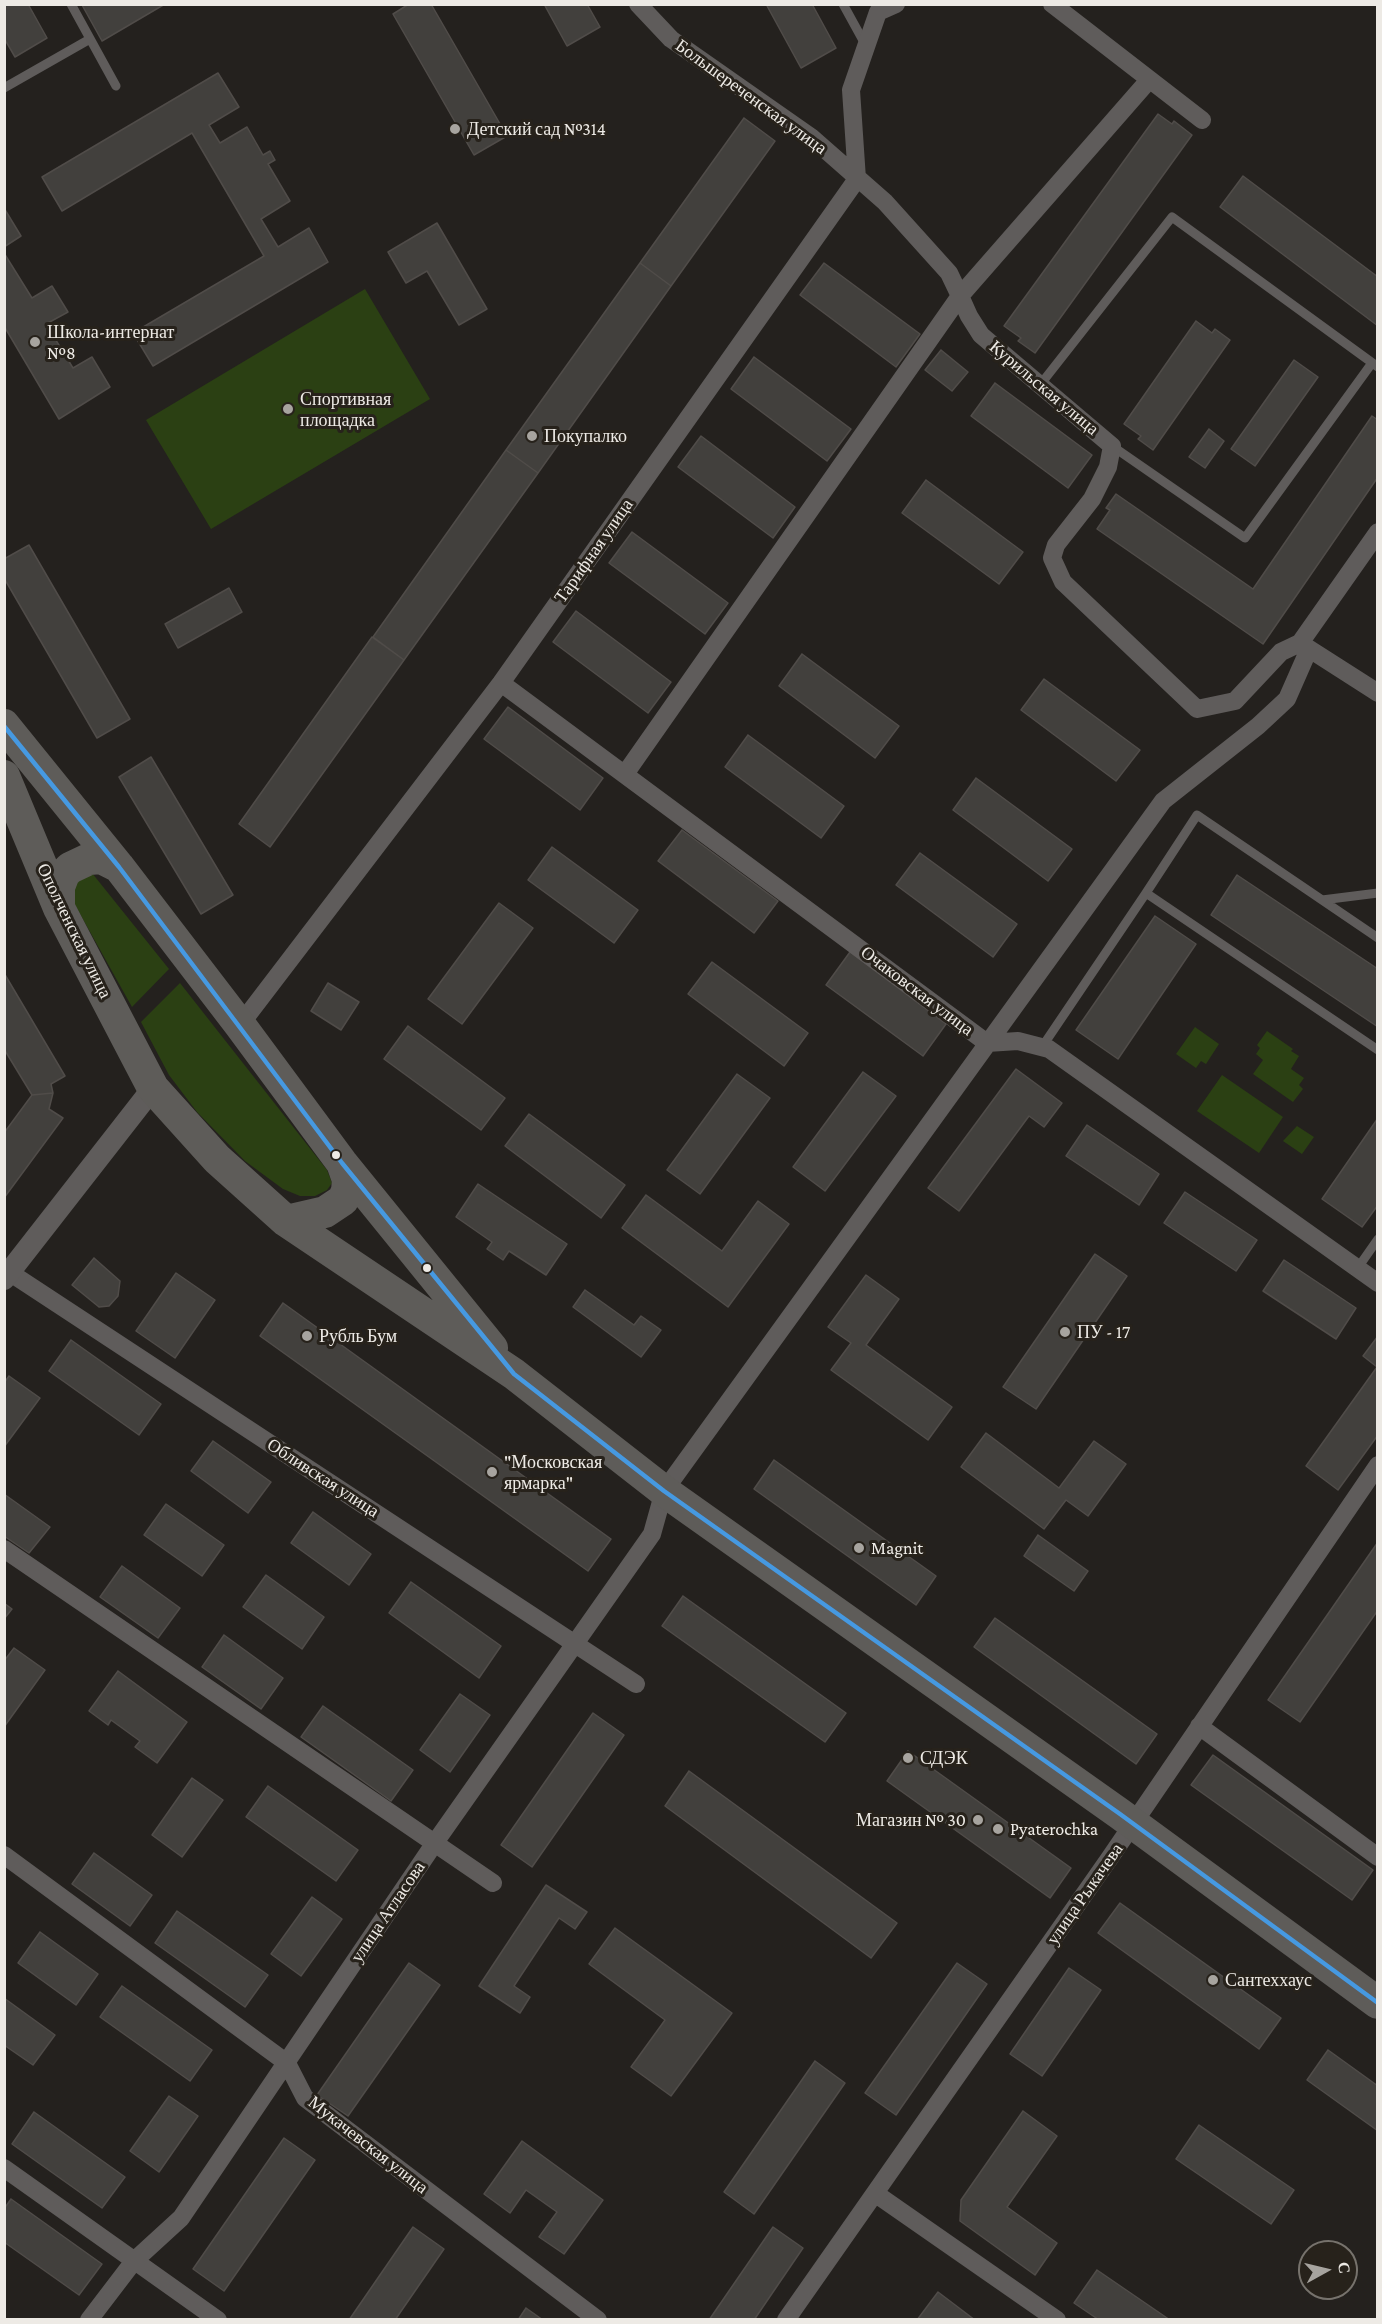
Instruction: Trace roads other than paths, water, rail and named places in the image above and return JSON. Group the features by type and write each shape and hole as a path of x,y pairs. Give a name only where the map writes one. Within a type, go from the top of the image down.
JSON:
{"highway":[{"name":"Ополченская улица","path":"4,725 119,867 342,1163 514,1374"},
{"name":"Ополченская улица","path":"4,776 17,819 59,908 153,1088 217,1159 286,1221 514,1374 664,1491 1133,1824 1377,2003"},
{"path":"59,908 59,886 64,874 70,868 88,859 101,858 119,867"},
{"path":"286,1221 325,1212 342,1200 347,1191 348,1180 342,1163"}],"street":[{"name":"Большереченская улица","path":"638,4 671,39 811,137 885,202 949,273 960,296"},
{"path":"857,179 851,90 878,12 896,4"},
{"path":"1052,4 1202,120"},
{"path":"625,774 960,296 1149,80"},
{"name":"Тарифная улица","path":"240,1025 501,683 857,179"},
{"name":"Курильская улица","path":"960,296 981,335 1112,446 1107,467 1092,499 1056,544 1052,558 1063,582 1197,709 1235,701 1281,652 1300,643"},
{"path":"1300,643 1377,532"},
{"path":"1300,643 1377,693"},
{"path":"664,1491 1163,801 1258,726 1287,699 1309,649 1300,643"},
{"name":"Очаковская улица","path":"501,683 987,1043 1018,1041 1049,1049 1377,1283"},
{"path":"7,1276 153,1088"},
{"name":"Обливская улица","path":"7,1276 636,1684"},
{"name":"улица Рыкачева","path":"786,2319 1133,1824 1377,1465"},
{"name":"улица Атласова","path":"89,2319 135,2261 181,2218 434,1844 652,1534 664,1491"},
{"path":"4,1549 493,1883"},
{"path":"1199,1726 1377,1857"},
{"name":"Мукачевская улица","path":"4,1855 288,2063 305,2098 598,2319"},
{"path":"4,2168 218,2319"},
{"path":"876,2193 1057,2319"}],"lane":[{"path":"71,4 116,86"},
{"path":"843,4 866,46"},
{"path":"4,88 90,39"},
{"path":"1040,385 1172,217 1375,365 1245,538 1112,446"},
{"path":"1042,1047 1197,814 1377,938"},
{"path":"1146,893 1377,1050"},
{"path":"1322,900 1377,893"},
{"path":"1358,1269 1377,1239"}],"place":[{"name":"Детский сад №314","path":"455,129"},
{"name":"Школа-интернат №8","path":"35,342"},
{"name":"Спортивная площадка","path":"288,409"},
{"name":"Покупалко","path":"532,436"},
{"name":"ПУ - 17","path":"1065,1332"},
{"name":"Рубль Бум","path":"307,1336"},
{"name":"\"Московская ярмарка\"","path":"492,1472"},
{"name":"Magnit","path":"859,1548"},
{"name":"СДЭК","path":"908,1758"},
{"name":"Магазин № 30","path":"978,1820"},
{"name":"Pyaterochka","path":"998,1829"},
{"name":"Сантеххаус","path":"1213,1980"}]}
